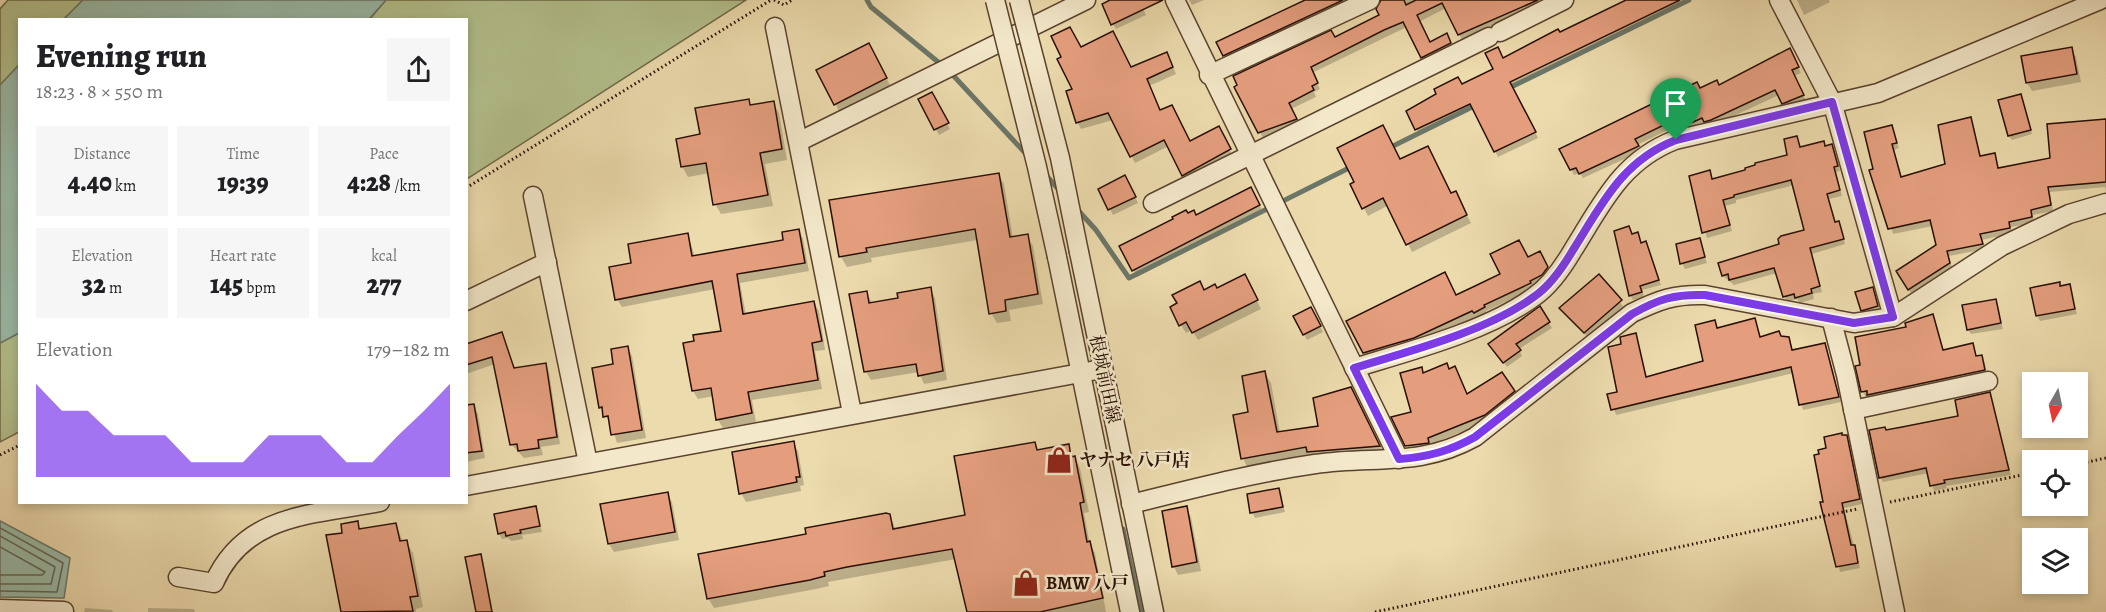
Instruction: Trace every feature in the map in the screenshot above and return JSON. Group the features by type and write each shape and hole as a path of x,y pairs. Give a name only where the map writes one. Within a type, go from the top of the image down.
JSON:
{"street":[{"name":"根城前田線","path":"995,0 1038,167 1130,612"},
{"name":"根城前田線","path":"1019,0 1060,158 1154,612"},
{"path":"800,141 1086,0"},
{"path":"1174,0 1399,459"},
{"path":"1209,75 1370,0"},
{"path":"1153,203 1564,0"},
{"path":"1779,0 1832,102 1893,317"},
{"path":"1354,368 1429,345 1482,325 1536,296 1559,272 1614,185 1631,165 1652,149 1676,140 1878,93 2100,0"},
{"path":"775,27 800,141 852,413"},
{"path":"533,196 588,463"},
{"path":"1131,504 1316,464 1428,457 1452,450 1475,437 1632,314 1659,300 1680,294 1705,295 1854,323 1893,317 2002,246 2069,214 2106,203"},
{"path":"468,300 547,262"},
{"path":"1831,318 1853,410 1895,612"},
{"path":"468,486 852,413 1102,369"},
{"path":"1853,410 1988,381"},
{"path":"178,577 214,584 224,561 245,539 276,522 370,504"},
{"path":"0,609 64,611"}],"path":[{"path":"468,187 773,0 784,5 792,0"},
{"path":"0,455 18,446"},
{"path":"2088,462 2106,458"},
{"path":"1375,612 2022,475"}],"green space":[{"path":"8,0 83,0 65,18 18,18 18,66 0,85 0,9"},
{"path":"386,0 746,0 468,178 468,18 371,18"},
{"path":"18,334 18,433 0,442 0,343"}],"water":[{"path":"83,0 386,0 370,18 65,18"},
{"path":"18,66 18,334 0,343 0,85"},
{"path":"0,521 70,558 64,598 0,597"}],"building":[{"path":"1110,0 1163,0 1111,25 1102,4"},
{"path":"1305,0 1343,0 1223,56 1216,42"},
{"path":"1381,0 1404,0 1406,5 1416,0 1538,0 1458,35 1442,3 1417,15 1430,42 1447,33 1451,43 1421,58 1403,22 1384,30 1311,67 1318,83 1312,86 1314,90 1289,103 1297,119 1258,133 1234,87 1237,85 1233,76 1331,30 1335,37 1379,15 1376,9"},
{"path":"1626,0 1680,0 1510,82 1536,132 1494,152 1470,104 1415,130 1406,111 1436,94 1434,89 1458,77 1462,84 1493,69 1485,53 1498,47 1503,58 1558,29 1560,32"},
{"path":"1070,27 1081,47 1113,31 1131,67 1167,52 1173,67 1147,79 1160,110 1172,105 1190,141 1219,126 1231,149 1182,176 1164,140 1130,157 1108,113 1076,123 1066,91 1072,89 1057,59 1061,57 1051,36"},
{"path":"869,43 887,78 834,105 816,70"},
{"path":"2072,47 2077,74 2026,83 2021,56"},
{"path":"1790,48 1799,67 1792,70 1804,95 1782,104 1775,90 1711,120 1704,122 1702,118 1682,127 1678,118 1635,139 1639,146 1579,174 1576,168 1570,170 1559,149 1697,82 1700,88 1717,80 1719,85"},
{"path":"932,92 949,123 934,130 918,99"},
{"path":"2021,94 2031,130 2008,136 1998,100"},
{"path":"749,99 750,105 774,101 782,149 760,153 768,195 713,205 706,163 681,167 676,139 700,134 695,108"},
{"path":"1971,117 1980,156 1995,153 1998,168 2050,158 2047,124 2106,119 2106,182 2048,187 2051,205 2031,210 2032,217 2009,222 2010,228 1980,234 1983,244 1947,251 1950,263 1908,290 1896,271 1936,245 1930,220 1888,229 1869,170 1873,169 1864,132 1892,125 1897,143 1892,144 1901,177 1945,164 1938,125"},
{"path":"1383,125 1400,159 1428,146 1451,193 1456,191 1467,215 1406,245 1383,198 1362,209 1350,184 1354,182 1337,148"},
{"path":"1797,136 1800,147 1824,141 1825,146 1832,144 1838,166 1834,167 1840,190 1827,194 1835,222 1839,221 1844,239 1810,248 1820,286 1811,289 1812,293 1795,298 1794,294 1783,297 1774,268 1729,280 1728,274 1722,276 1718,263 1779,244 1778,239 1781,236 1804,230 1791,180 1723,200 1730,225 1702,233 1689,176 1710,170 1712,179 1745,170 1755,163 1787,155 1784,139"},
{"path":"999,173 1010,237 1028,234 1038,294 1005,300 1006,311 989,314 975,229 866,248 867,252 839,257 829,200"},
{"path":"1125,175 1136,197 1108,210 1098,189"},
{"path":"1251,187 1260,205 1132,271 1119,246 1186,210 1188,213 1194,210 1196,215"},
{"path":"1629,226 1632,234 1638,232 1641,243 1646,241 1659,280 1640,286 1642,292 1629,296 1614,231"},
{"path":"799,229 805,263 737,274 743,314 814,301 822,341 812,343 818,380 748,392 752,413 716,420 711,388 692,391 683,343 694,341 693,335 721,331 712,281 615,300 609,267 631,263 628,244 688,233 692,256 783,240 782,232"},
{"path":"1700,238 1705,257 1680,264 1676,244"},
{"path":"1519,240 1528,257 1540,251 1548,267 1542,275 1530,281 1531,283 1484,305 1485,307 1474,313 1472,311 1414,338 1363,353 1346,321 1445,272 1456,295 1500,274 1490,254"},
{"path":"1245,274 1258,300 1192,333 1186,322 1179,326 1170,307 1177,303 1172,295 1200,281 1204,290 1215,284 1217,288"},
{"path":"1599,274 1622,300 1584,333 1559,308"},
{"path":"2060,282 2060,286 2070,284 2075,309 2036,316 2030,288"},
{"path":"931,287 943,371 918,376 916,364 864,372 849,294 867,291 869,303 898,298 897,293"},
{"path":"1873,287 1878,306 1861,311 1855,292"},
{"path":"1996,299 2001,323 1967,330 1962,305"},
{"path":"1540,306 1550,322 1516,344 1521,350 1503,363 1488,344"},
{"path":"1311,307 1321,326 1303,335 1293,316"},
{"path":"1933,314 1943,350 1973,343 1976,356 1982,355 1985,370 1867,395 1867,391 1861,392 1855,366 1860,365 1855,337 1906,327 1905,323"},
{"path":"1755,318 1760,337 1779,331 1781,336 1789,337 1792,350 1825,343 1839,397 1799,405 1791,367 1611,410 1607,394 1617,392 1608,347 1621,344 1620,337 1636,333 1646,377 1703,361 1695,325 1715,320 1717,328"},
{"path":"502,332 514,368 546,363 557,437 538,440 539,448 518,451 517,444 510,445 492,357 468,364 468,343"},
{"path":"628,346 642,430 611,435 608,416 603,417 602,407 599,408 592,368 613,364 611,349"},
{"path":"1447,363 1449,369 1455,366 1467,394 1502,372 1515,391 1485,415 1428,438 1429,443 1405,446 1391,417 1411,412 1400,373 1422,367 1423,373"},
{"path":"1265,371 1277,432 1318,426 1313,398 1351,387 1380,446 1307,452 1306,447 1241,459 1233,415 1248,412 1242,376"},
{"path":"1990,392 2009,470 1944,480 1945,483 1930,486 1926,468 1879,478 1869,430 1885,427 1886,430 1958,416 1955,400"},
{"path":"474,404 482,451 468,453 468,405"},
{"path":"1842,433 1842,435 1847,435 1860,499 1842,503 1851,545 1855,545 1858,563 1836,567 1820,502 1823,502 1814,455 1819,454 1818,450 1826,448 1824,437"},
{"path":"794,441 800,477 796,477 797,482 739,494 732,452"},
{"path":"1035,442 1037,450 1069,444 1071,457 1075,456 1084,502 1080,503 1087,542 1090,541 1103,598 1040,612 967,612 952,549 847,567 824,572 825,576 810,580 707,599 698,554 806,534 805,528 886,513 890,514 893,529 965,515 954,456"},
{"path":"1279,488 1283,507 1250,513 1247,494"},
{"path":"668,492 675,532 608,544 600,504"},
{"path":"536,506 540,526 520,530 521,533 506,536 505,532 498,534 494,514"},
{"path":"1187,506 1197,562 1172,567 1162,511"},
{"path":"358,521 359,529 396,523 400,541 407,540 418,596 410,597 413,611 341,612 326,535 342,533 341,524"},
{"path":"481,554 492,612 476,612 465,557"}],"waterway":[{"path":"867,0 871,7 943,66"},
{"path":"1507,89 1689,0"},
{"path":"950,72 1027,155"},
{"path":"1389,148 1478,104"},
{"path":"1076,208 1096,230 1129,278 1351,167"},
{"path":"1044,173 1060,191"},
{"path":"1123,529 1141,612"}],"place":[{"name":"ヤナセ 八戸店","path":"1059,460"},
{"name":"BMW 八戸","path":"1026,583"}],"route":[{"path":"1832,102 1893,317 1854,323 1705,295 1680,294 1659,300 1632,314 1475,437 1452,450 1428,457 1399,459 1354,368 1429,345 1482,325 1536,296 1559,272 1614,185 1631,165 1652,149 1676,140 1832,102"}]}
